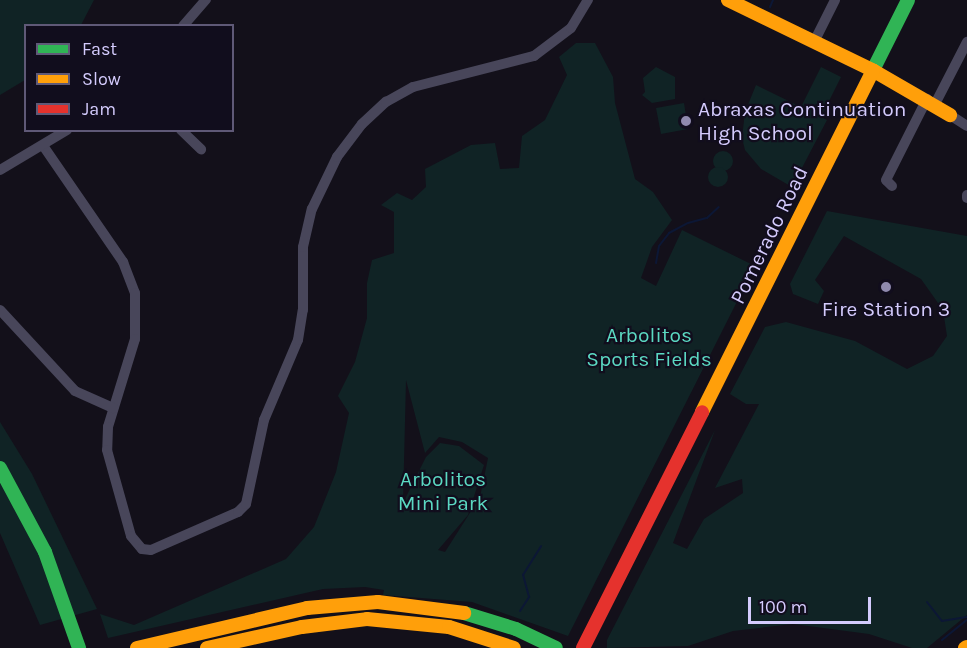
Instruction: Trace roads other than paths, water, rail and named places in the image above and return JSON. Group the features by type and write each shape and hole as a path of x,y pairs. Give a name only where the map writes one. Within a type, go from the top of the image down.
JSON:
{"main road":[{"path":"728,0 873,71 931,102 950,115"},
{"name":"Pomerado Road","path":"583,648 908,0"},
{"path":"0,468 57,578 79,648"},
{"path":"136,648 306,608 378,602 462,612 516,629 556,648"},
{"path":"207,648 302,627 367,619 449,627 514,648"}],"street":[{"path":"185,24 206,0"},
{"path":"44,147 123,262 135,292 135,339 113,408 107,450 112,476 131,536 142,549 167,544 246,504 264,420 298,340 303,310 303,247 312,209 337,157 362,124 386,102 413,87 534,56 572,28 588,0"},
{"path":"814,42 835,0"},
{"path":"892,186 886,180 967,42"},
{"path":"950,115 967,126"},
{"path":"0,171 44,147 64,132"},
{"path":"183,132 201,149"},
{"path":"0,310 75,391 113,408"}],"waterway":[{"path":"770,7 773,0"},
{"path":"656,263 659,246 669,233 688,223 707,218 719,207"},
{"path":"520,611 529,597 523,575 541,546"},
{"path":"927,602 942,621 967,617"},
{"path":"942,640 967,620"}],"place":[{"name":"Abraxas Continuation High School","path":"686,121"},
{"name":"Fire Station 3","path":"886,287"}],"park label":[{"name":"Arbolitos Sports Fields","path":"649,347"},
{"name":"Arbolitos Mini Park","path":"443,491"}]}
